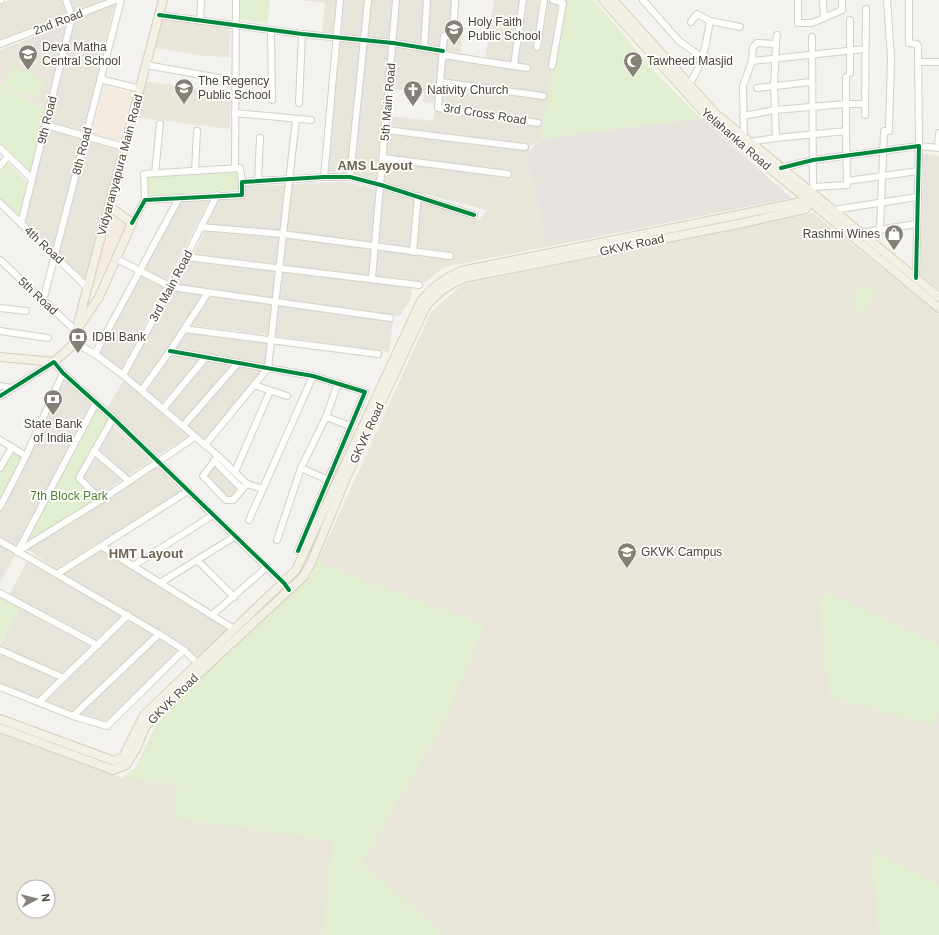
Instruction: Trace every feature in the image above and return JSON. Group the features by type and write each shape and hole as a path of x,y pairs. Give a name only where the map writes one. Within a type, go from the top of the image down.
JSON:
{"main road":[{"name":"Vidyaranyapura Main Road","path":"75,343 76,331 87,287 163,0"},
{"name":"Yelahanka Road","path":"603,0 711,120 833,210 939,298"},
{"name":"Yelahanka Road","path":"614,0 716,114 811,194 939,308"},
{"name":"GKVK Road","path":"200,667 234,629 296,570 421,301 439,283 461,271 801,202 811,194"},
{"name":"GKVK Road","path":"0,719 94,755 114,761 123,757 144,715 177,688 303,577 311,563 346,478 426,306 443,289 464,278 743,224 805,209 811,194"},
{"path":"76,331 99,297 132,223 109,206"},
{"path":"0,357 54,362 75,343"},
{"name":"GKVK Road","path":"0,728 113,770 126,766 136,749 145,727 177,688"}],"street":[{"path":"66,0 72,17"},
{"name":"2nd Road","path":"0,44 116,0"},
{"name":"8th Road","path":"43,301 121,0"},
{"path":"200,21 201,0"},
{"path":"235,168 236,0"},
{"path":"324,177 340,0"},
{"path":"350,177 368,0"},
{"name":"5th Main Road","path":"372,279 384,158 396,0"},
{"path":"424,48 428,0"},
{"name":"3rd Cross Road","path":"455,0 453,36 444,36 438,108 538,122"},
{"path":"514,65 523,0"},
{"path":"537,47 544,0"},
{"path":"552,66 563,2 553,0"},
{"path":"643,0 679,41 703,58"},
{"path":"798,0 798,23 812,23 842,10 842,0"},
{"path":"823,0 824,18"},
{"path":"880,230 882,151 884,131 889,131 892,57 887,0"},
{"path":"909,0 910,44 918,44 916,278"},
{"path":"865,115 866,9"},
{"path":"690,22 697,14 710,21 740,27"},
{"path":"160,15 302,34 393,43 527,68"},
{"name":"9th Road","path":"22,224 72,17"},
{"path":"812,37 811,82 813,160 811,194 847,185 846,104 850,50 850,20"},
{"path":"689,84 698,73 703,58 710,21"},
{"path":"272,30 272,100"},
{"path":"299,103 302,34"},
{"path":"776,138 774,85 777,35"},
{"path":"776,44 754,44 752,61 743,86 743,116 746,139 776,138 812,133 846,131"},
{"path":"752,61 865,49"},
{"path":"918,62 939,62"},
{"path":"146,65 236,81"},
{"path":"100,79 140,88"},
{"path":"440,82 543,96"},
{"path":"757,88 811,82"},
{"path":"743,116 775,110 812,106 865,104"},
{"path":"235,113 311,120"},
{"path":"205,445 268,368 296,119"},
{"path":"155,173 160,124"},
{"path":"46,125 124,147"},
{"path":"386,130 526,146"},
{"path":"195,171 197,131"},
{"path":"781,168 813,160 918,146 938,148 939,133"},
{"path":"258,181 260,138"},
{"path":"0,148 32,179"},
{"path":"0,166 8,156"},
{"path":"384,158 508,174"},
{"path":"132,223 145,200 144,174 240,168 242,195 217,195 145,200"},
{"path":"847,181 918,171"},
{"path":"242,182 324,177 350,177 418,196 474,214"},
{"name":"3rd Main Road","path":"123,375 171,287 217,195"},
{"path":"413,252 418,196"},
{"path":"833,210 880,204 917,197"},
{"path":"95,354 179,198"},
{"name":"4th Road","path":"0,203 87,287"},
{"path":"860,233 916,224"},
{"path":"201,227 282,234 450,256"},
{"path":"186,257 419,285"},
{"path":"117,259 171,287 207,294 390,318"},
{"name":"5th Road","path":"0,260 76,331"},
{"path":"142,390 170,351 207,294"},
{"path":"0,308 26,311"},
{"path":"184,329 378,354"},
{"path":"0,331 48,338"},
{"path":"75,343 95,354 123,375 205,445 242,489"},
{"path":"170,351 313,376 365,392 298,551"},
{"path":"163,409 206,358"},
{"path":"0,396 54,362 63,373 113,418 234,537 284,583 289,590"},
{"path":"183,426 238,363"},
{"path":"0,507 26,456 63,373"},
{"path":"249,520 313,376"},
{"path":"277,540 301,468 326,417 338,383"},
{"path":"254,385 287,396"},
{"path":"0,386 13,388"},
{"path":"235,472 270,391"},
{"path":"17,552 96,403"},
{"path":"326,417 350,426"},
{"path":"101,500 79,478 113,418"},
{"path":"17,552 101,500 195,437"},
{"path":"0,440 26,456"},
{"path":"0,468 12,447"},
{"path":"94,451 129,481"},
{"path":"216,458 248,484 263,489"},
{"path":"216,458 203,473 205,480 226,500 233,500 248,484"},
{"path":"301,468 328,480"},
{"path":"57,574 188,491"},
{"path":"133,566 212,515"},
{"path":"160,583 234,537"},
{"path":"0,542 159,634 184,650 200,667"},
{"path":"101,546 234,629"},
{"path":"197,560 234,597"},
{"path":"212,615 266,567"},
{"path":"0,593 97,645"},
{"path":"39,702 128,615"},
{"path":"73,716 159,634"},
{"path":"0,650 64,678"},
{"path":"0,687 73,716 107,726 184,650"}],"shaded area":[{"path":"11,0 62,0 67,13 0,41 0,4"},
{"path":"68,0 105,0 73,13"},
{"path":"301,0 338,0 335,33 322,31 325,3"},
{"path":"341,0 365,0 362,37 338,34"},
{"path":"369,0 392,0 389,40 366,37"},
{"path":"398,0 424,0 421,45 394,42"},
{"path":"430,0 453,0 451,33 442,32 441,48 426,47"},
{"path":"494,0 514,0 506,61 485,59"},
{"path":"514,0 565,1 544,121 440,107 444,58 506,66"},
{"path":"115,3 83,134 48,124 75,18"},
{"path":"163,17 230,25 229,57 205,56 154,48"},
{"path":"66,24 59,60 19,43"},
{"name":"Holy Faith Public School","path":"455,28 463,29 461,53 445,51 446,39 454,40"},
{"path":"338,39 361,42 348,172 326,172"},
{"path":"365,42 392,44 379,181 353,174"},
{"name":"Deva Matha Central School","path":"19,43 59,60 47,111 0,83 0,50"},
{"path":"395,46 440,52 435,103 423,102 424,91 391,89"},
{"name":"The Regency Public School","path":"144,81 231,93 230,129 134,117"},
{"path":"104,85 132,93 119,142 91,135"},
{"path":"435,110 544,125 540,139 534,145 388,129 389,116 433,121"},
{"path":"700,118 792,198 546,247 527,155 540,139"},
{"path":"48,127 82,138 53,249 23,224"},
{"path":"387,132 531,150 514,173 385,156"},
{"path":"88,140 118,149 86,279 58,257"},
{"path":"923,153 939,156 939,289 920,274"},
{"path":"527,155 546,247 444,267 455,253"},
{"path":"385,161 512,176 486,210 383,183"},
{"path":"348,182 377,190 373,242 285,232 291,184"},
{"path":"285,185 280,232 206,225 220,197 246,197 246,186"},
{"path":"383,190 415,199 409,247 378,244"},
{"path":"183,199 210,199 166,283 142,270"},
{"path":"420,200 479,220 455,253 415,247"},
{"name":"GKVK Campus","path":"813,213 939,314 939,935 0,935 0,732 122,778 136,767 156,725 174,702 311,576 431,312 463,284"},
{"path":"110,214 127,225 96,286 93,285"},
{"path":"206,229 280,236 277,266 192,256"},
{"path":"284,236 374,249 370,277 280,265"},
{"path":"377,249 451,258 444,267 424,283 374,277"},
{"path":"190,259 276,269 273,299 175,286"},
{"path":"281,269 412,287 410,301 399,316 277,299"},
{"path":"140,275 164,287 121,370 98,353"},
{"path":"172,289 203,295 142,387 126,374"},
{"path":"207,295 272,304 269,335 189,325"},
{"path":"278,304 393,320 389,352 274,336"},
{"path":"185,331 269,341 266,365 173,350"},
{"path":"172,355 200,360 162,406 145,391"},
{"path":"207,361 233,365 183,422 166,409"},
{"path":"240,365 264,369 205,442 186,426"},
{"path":"65,380 94,404 18,546 0,537 0,511"},
{"path":"124,380 189,436 156,456 107,408"},
{"path":"111,424 150,460 126,477 96,451"},
{"path":"94,454 122,480 99,496 81,477"},
{"path":"214,458 246,487 232,503 199,474"},
{"path":"157,466 181,491 56,569 27,549"},
{"path":"0,544 16,553 0,583"},
{"path":"101,546 234,629 198,664 184,650 156,635 73,713 41,702 128,617 57,574"},
{"path":"27,562 122,616 95,641 9,595"},
{"path":"20,607 92,646 63,673 0,646"},
{"path":"159,636 181,650 107,725 76,715"},
{"path":"0,653 61,679 39,700 0,685"}],"green space":[{"path":"237,0 270,0 268,23 238,19"},
{"path":"562,0 594,0 655,72 700,118 540,139 565,1"},
{"path":"13,66 45,81 37,99 5,84"},
{"path":"0,83 47,111 30,173 0,144"},
{"path":"8,163 27,182 19,218 0,200 0,172"},
{"path":"238,171 240,190 147,196 146,177"},
{"path":"863,283 877,292 863,313 853,308 854,297"},
{"name":"7th Block Park","path":"97,406 111,418 77,478 99,499 22,548"},
{"path":"12,449 25,457 0,501 0,470"},
{"path":"317,562 485,625 442,726 362,863 444,934 442,935 322,935 333,841 173,818 177,784 122,778 136,767 156,725 174,702 311,576"},
{"path":"828,593 939,644 939,715 934,726 830,697 818,601"},
{"path":"0,597 20,607 0,645"},
{"path":"872,849 939,884 939,935 878,935"}],"cycle path":[{"path":"159,15 302,34 393,43 443,51"},
{"path":"781,168 813,160 919,146 916,278"},
{"path":"132,223 145,200 242,195 242,182 324,177 350,177 381,185 474,215"},
{"path":"170,351 313,376 365,392 298,551"},
{"path":"0,396 54,362 63,373 113,418 284,583 289,590"}],"place":[{"name":"Holy Faith Public School","path":"454,46"},
{"name":"Deva Matha Central School","path":"28,71"},
{"name":"Tawheed Masjid","path":"633,78"},
{"name":"The Regency Public School","path":"184,105"},
{"name":"Nativity Church","path":"413,107"},
{"name":"Rashmi Wines","path":"894,251"},
{"name":"IDBI Bank","path":"78,354"},
{"name":"State Bank of India","path":"53,416"},
{"name":"GKVK Campus","path":"627,569"}],"district":[{"name":"AMS Layout","path":"375,165"},
{"name":"HMT Layout","path":"146,553"}]}
